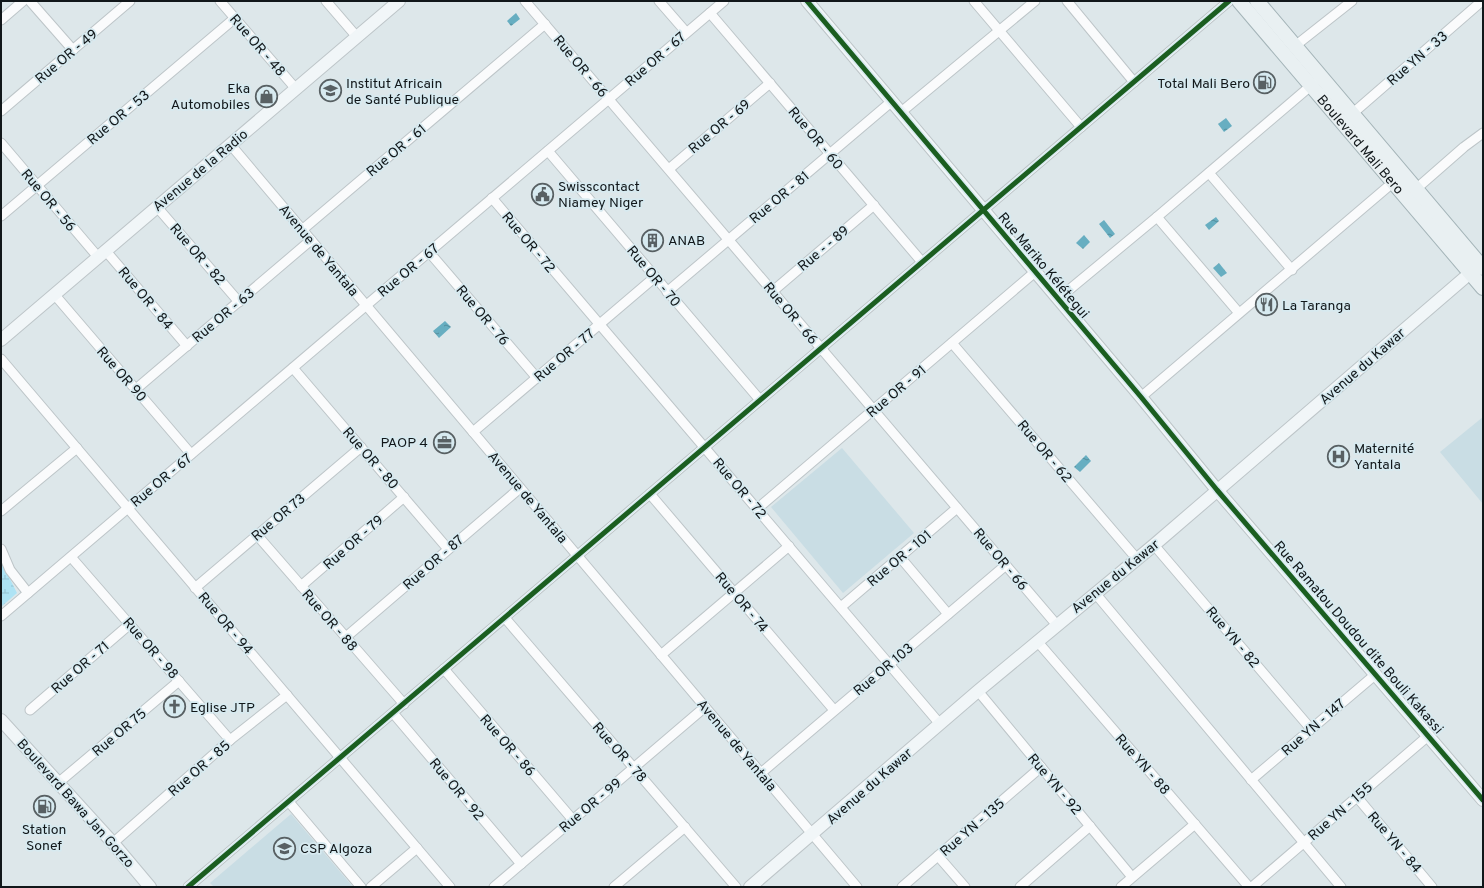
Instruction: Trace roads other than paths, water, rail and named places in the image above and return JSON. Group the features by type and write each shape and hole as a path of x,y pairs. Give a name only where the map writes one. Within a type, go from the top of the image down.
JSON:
{"main road":[{"name":"Boulevard Mali Bero","path":"1239,1 1310,86 1479,267"},
{"name":"Boulevard Mali Bero","path":"1257,1 1352,114 1398,179 1416,190 1479,267 1483,288"}],"street":[{"path":"1,20 23,1"},
{"path":"30,1 73,50"},
{"name":"Rue OR - 48","path":"220,1 296,89"},
{"path":"326,1 357,37"},
{"name":"Avenue de la Radio","path":"1,340 399,1"},
{"name":"Rue OR - 66","path":"526,1 1056,624"},
{"path":"659,1 686,32"},
{"name":"Rue OR - 67","path":"1,616 724,1"},
{"name":"Rue Mariko Kélétegui","path":"806,1 1141,397 1217,490"},
{"path":"974,1 1081,127"},
{"path":"900,113 1035,1"},
{"path":"1067,1 1134,82"},
{"path":"188,887 1229,1"},
{"path":"1295,46 1352,1"},
{"name":"Rue YN - 33","path":"1352,114 1482,1"},
{"name":"Rue OR - 49","path":"1,111 73,50 126,2"},
{"name":"Rue OR - 60","path":"710,13 922,262"},
{"name":"Rue OR - 53","path":"1,216 235,18"},
{"name":"Rue OR - 61","path":"302,230 545,24"},
{"path":"1058,299 1321,77"},
{"name":"Rue OR - 69","path":"669,169 770,83"},
{"name":"Rue OR - 81","path":"667,292 891,102"},
{"path":"1416,190 1464,147 1483,134"},
{"name":"Rue OR - 56","path":"1,143 37,186 101,254"},
{"name":"Avenue de Yantala","path":"230,144 857,887"},
{"name":"Rue OR - 70","path":"548,151 760,400"},
{"path":"1209,173 1292,270"},
{"path":"1141,397 1398,179"},
{"name":"Rue OR - 72","path":"492,198 940,724"},
{"name":"Rue - - 89","path":"773,291 874,205"},
{"name":"Rue OR - 82","path":"157,207 238,302"},
{"path":"1157,217 1239,313"},
{"name":"Rue OR - 63","path":"136,390 311,240"},
{"name":"Rue OR - 76","path":"429,252 537,378"},
{"name":"Rue OR - 84","path":"101,254 187,346"},
{"name":"Avenue du Kawar","path":"750,887 1056,624 1137,559 1479,267"},
{"name":"Rue OR - 91","path":"757,509 1035,272"},
{"name":"Rue OR - 77","path":"473,432 655,278"},
{"name":"Rue OR 90","path":"54,294 191,454"},
{"name":"Rue OR - 62","path":"952,343 1137,559"},
{"name":"Rue OR - 94","path":"1,359 450,887"},
{"name":"Rue OR - 80","path":"293,368 448,549"},
{"name":"Rue OR 73","path":"195,588 361,447"},
{"path":"1,511 77,448"},
{"name":"Rue OR - 87","path":"346,637 520,488"},
{"name":"Rue Ramatou Doudou dite Bouli Kakassi","path":"1217,490 1483,800"},
{"name":"Rue OR - 74","path":"650,494 834,710"},
{"name":"Rue OR - 79","path":"301,586 404,497"},
{"name":"Rue OR - 101","path":"841,607 957,508"},
{"name":"Rue OR - 88","path":"257,536 404,704"},
{"name":"Rue YN - 82","path":"1154,544 1311,730"},
{"path":"661,655 789,546"},
{"path":"1,549 10,570 28,593"},
{"name":"Rue OR - 98","path":"71,557 230,740"},
{"path":"900,557 948,614"},
{"name":"Rue OR 103","path":"761,773 1006,564"},
{"path":"1095,593 1341,887"},
{"name":"Rue OR - 78","path":"505,618 736,887"},
{"name":"Rue OR - 71","path":"30,710 130,624"},
{"name":"Rue YN - 88","path":"1037,641 1249,887"},
{"name":"Rue OR - 86","path":"444,669 573,820"},
{"name":"Rue YN - 147","path":"1251,780 1376,674"},
{"name":"Rue OR 75","path":"58,783 179,681"},
{"name":"Rue YN - 92","path":"978,691 1132,877"},
{"name":"Rue OR - 85","path":"113,843 230,740 287,695"},
{"name":"Rue OR - 99","path":"494,887 705,707"},
{"name":"Rue OR - 92","path":"393,713 521,864"},
{"name":"Boulevard Bawa Jan Gorzo","path":"1,720 113,843 150,887"},
{"name":"Rue YN - 155","path":"1252,887 1428,736"},
{"name":"Rue YN - 135","path":"902,887 1041,767"},
{"name":"Rue YN - 84","path":"1357,797 1432,887"},
{"path":"289,802 361,887"},
{"path":"1121,887 1195,824"},
{"path":"1020,887 1090,826"},
{"path":"614,887 685,827"},
{"path":"371,887 417,848"},
{"path":"938,856 965,887"}],"water":[{"path":"516,13 520,19 511,26 507,21"},
{"path":"1226,118 1232,126 1224,132 1218,124"},
{"path":"1216,217 1219,221 1209,230 1205,225"},
{"path":"1104,220 1115,234 1110,238 1099,224"},
{"path":"1084,235 1090,242 1083,249 1076,243"},
{"path":"1219,263 1227,273 1221,277 1213,268"},
{"path":"445,321 451,327 439,338 433,331"},
{"path":"1086,455 1091,461 1080,472 1074,467"}],"place":[{"name":"Total Mali Bero","path":"1265,83"},
{"name":"Institut Africain de Santé Publique","path":"331,91"},
{"name":"Eka Automobiles","path":"266,96"},
{"name":"Swisscontact Niamey Niger","path":"543,194"},
{"name":"ANAB","path":"653,240"},
{"name":"La Taranga","path":"1267,305"},
{"name":"PAOP 4","path":"444,442"},
{"name":"Maternité Yantala","path":"1339,456"},
{"name":"Eglise JTP","path":"175,707"},
{"name":"Station Sonef","path":"44,807"},
{"name":"CSP Algoza","path":"285,848"}]}
